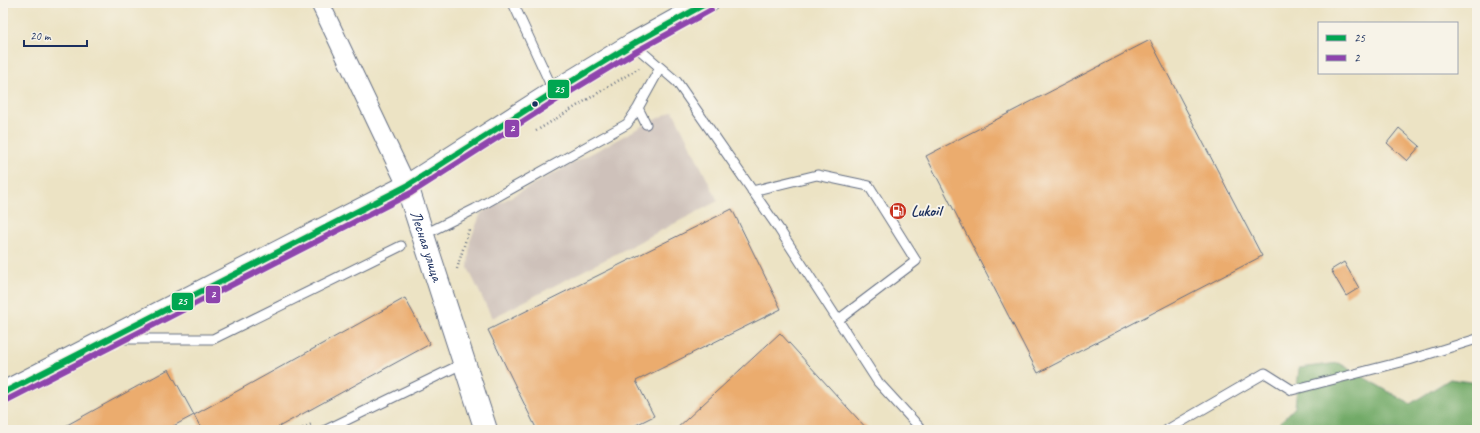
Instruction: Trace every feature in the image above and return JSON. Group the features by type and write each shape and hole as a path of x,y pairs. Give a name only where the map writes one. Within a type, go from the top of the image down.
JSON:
{"street":[{"name":"Лесная улица","path":"320,3 407,186 486,430"},
{"path":"3,393 407,186 554,92 633,44 707,3"}],"lane":[{"path":"513,3 554,92"},
{"path":"633,44 677,82 752,191 878,382 922,430"},
{"path":"423,235 475,209 492,203 542,176 594,147 627,124 638,108 660,68"},
{"path":"638,108 646,124"},
{"path":"752,191 817,175 869,186 916,261 838,320"},
{"path":"108,340 213,340 401,246"},
{"path":"1167,430 1265,373 1292,390 1409,360 1477,339"},
{"path":"326,430 464,363"}],"path":[{"path":"535,132 651,60"},
{"path":"455,277 475,209"},
{"path":"299,430 313,423"}],"shaded area":[{"path":"673,111 718,201 492,318 468,268 470,241 481,213"}],"green space":[{"path":"1339,363 1410,404 1450,379 1477,383 1477,430 1273,430 1295,407 1299,368"}],"building":[{"path":"1150,40 1262,256 1038,373 926,156"},
{"path":"1399,128 1420,146 1407,161 1387,143"},
{"path":"732,209 781,309 636,381 654,416 626,430 537,430 488,330"},
{"path":"1344,262 1359,288 1346,296 1331,270"},
{"path":"405,298 430,344 273,430 202,430 194,415"},
{"path":"780,333 868,430 675,430"},
{"path":"169,369 194,415 166,430 58,430"}],"transit line":[{"name":"25","path":"3,393 407,186 554,92 633,44 707,3"},
{"name":"2","path":"7,400 411,193 558,99 637,51 711,10"}],"place":[{"name":"Lukoil","path":"898,211"}]}
